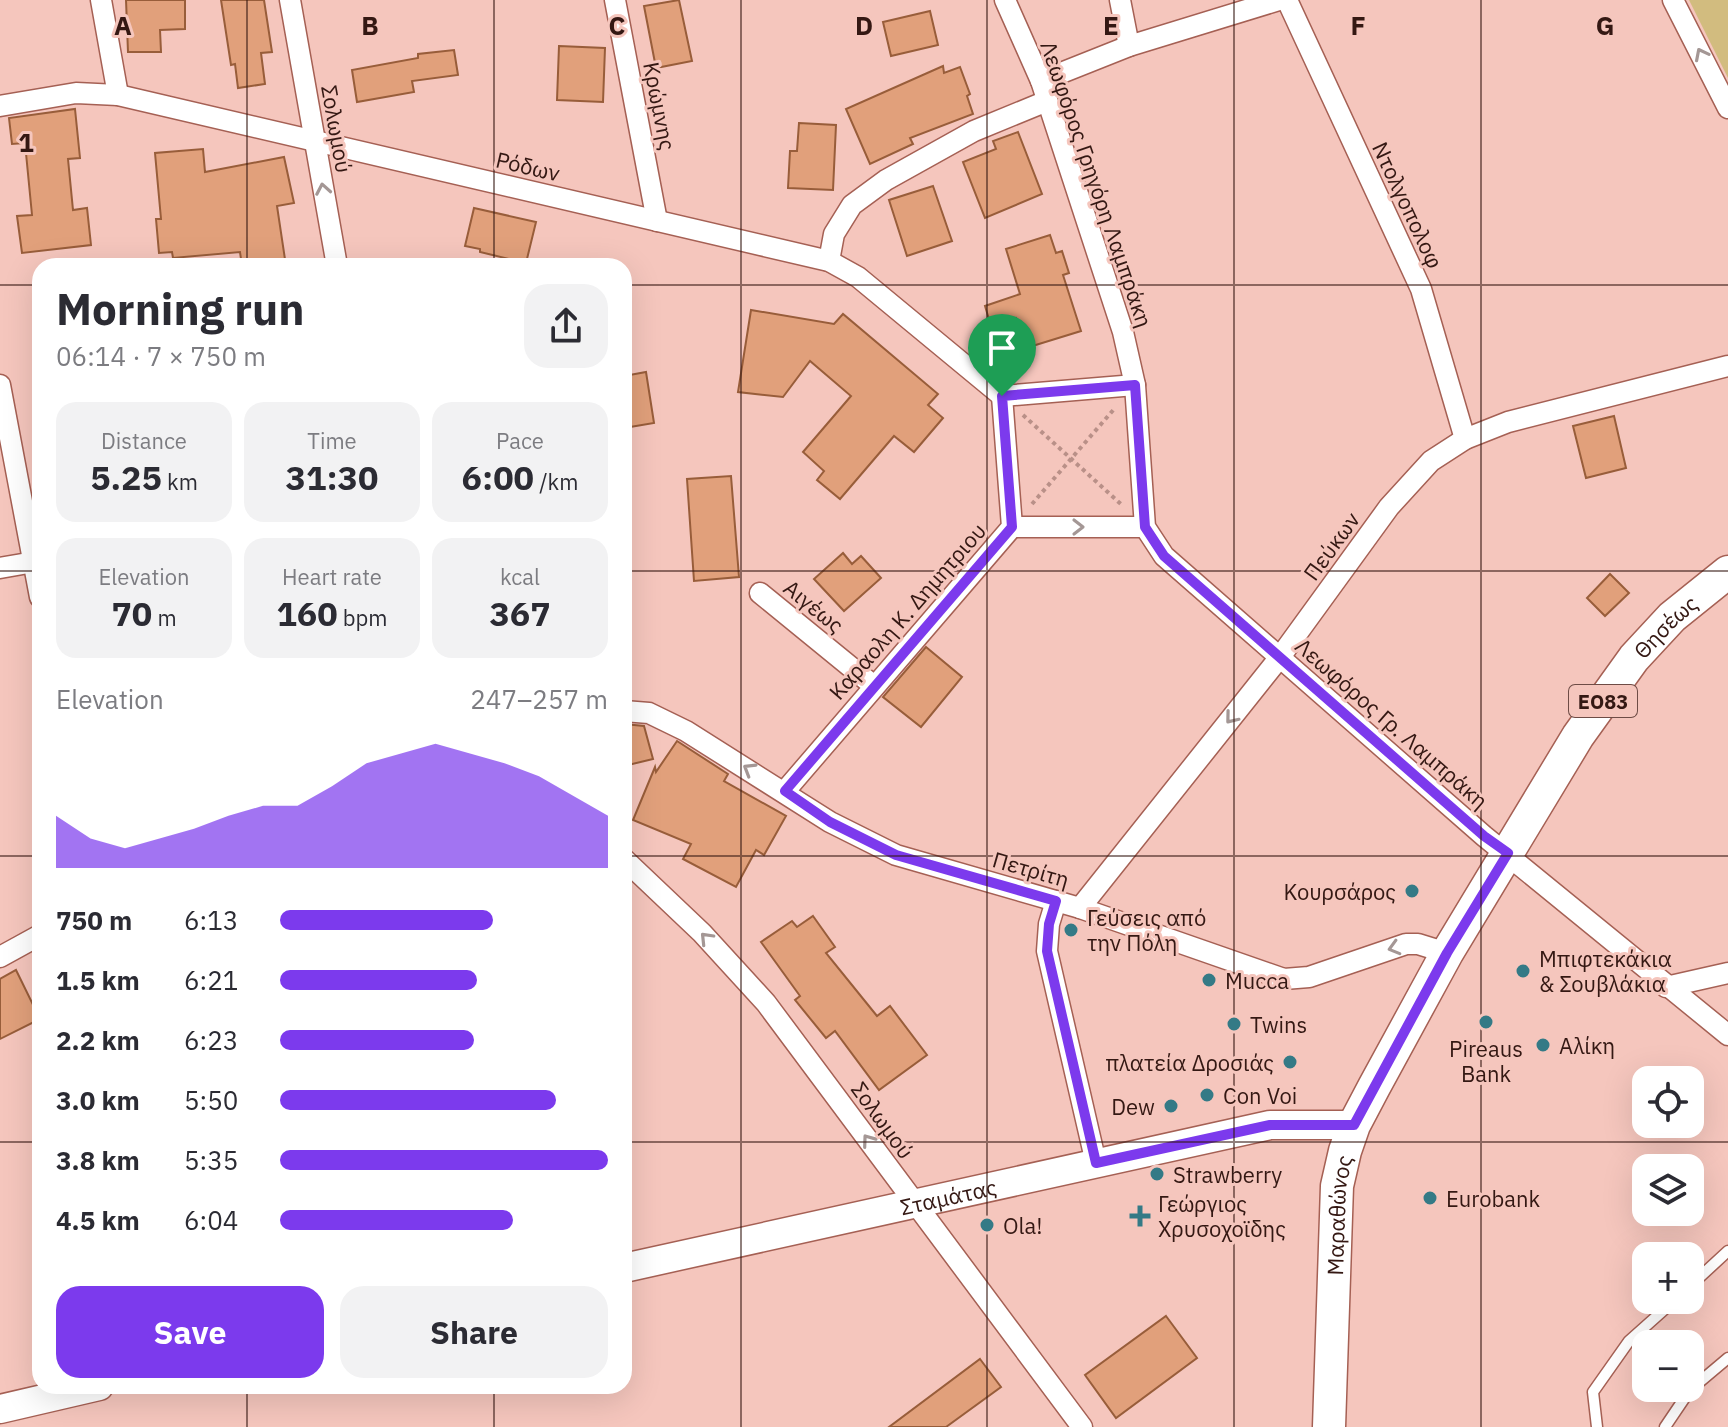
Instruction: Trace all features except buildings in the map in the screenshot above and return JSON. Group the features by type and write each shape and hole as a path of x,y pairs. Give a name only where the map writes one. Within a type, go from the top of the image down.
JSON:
{"main road":[{"name":"Θησέως","path":"1508,853 1578,736 1634,658 1672,617 1728,572"},
{"name":"Μαραθώνος","path":"1329,1427 1340,1167 1360,1114 1447,953 1508,853"}],"street":[{"path":"101,0 118,95"},
{"name":"Σολωμού","path":"290,0 336,258"},
{"name":"Κρώμνης","path":"615,0 657,221"},
{"name":"Λεωφόρος Γρηγόρη Λαμπράκη","path":"1005,0 1041,81 1123,332 1135,385"},
{"path":"1120,0 1129,46"},
{"path":"1041,81 1129,46 1279,0"},
{"name":"Ντολγοπολοφ","path":"1287,0 1421,289 1465,439"},
{"path":"1673,0 1728,108"},
{"name":"Ρόδων","path":"0,106 76,93 118,95 829,261 858,277 1002,396"},
{"path":"829,261 834,234 852,205 886,180 974,131 1047,101"},
{"name":"Πεύκων","path":"1080,908 1280,657 1389,507 1431,461 1465,439 1508,422 1728,366"},
{"path":"0,385 32,552"},
{"path":"1002,396 1135,385 1145,527 1012,527"},
{"name":"Καραολη Κ. Δημητριου","path":"785,791 1012,527 1002,396"},
{"name":"Λεωφόρος Γρ. Λαμπράκη","path":"1145,527 1164,556 1484,836 1728,1035"},
{"path":"0,568 32,562"},
{"name":"Αιγέως","path":"760,593 874,686"},
{"name":"Πετρίτη","path":"632,712 649,713 686,731 830,822 896,855 1080,908 1284,979 1309,977 1406,944 1418,944 1447,953"},
{"name":"Σολωμού","path":"632,867 702,933 766,1003 1082,1427"},
{"path":"1056,901 1049,924 1047,951 1096,1163"},
{"path":"0,957 32,939"},
{"path":"1666,987 1728,973"},
{"name":"Σταμάτας","path":"632,1266 1270,1125 1360,1114"},
{"path":"0,1409 65,1394"}],"lane":[{"path":"1704,1273 1728,1251"},
{"path":"1597,1427 1593,1392 1629,1341 1659,1314"},
{"path":"1665,1427 1690,1390 1728,1358"}],"path":[{"path":"1012,527 1135,385"},
{"path":"1002,396 1145,527"}],"shaded area":[{"path":"1689,0 1728,0 1728,78"}],"place":[{"name":"Κουρσάρος","path":"1412,891"},
{"name":"Γεύσεις από την Πόλη","path":"1071,930"},
{"name":"Μπιφτεκάκια & Σουβλάκια","path":"1523,971"},
{"name":"Mucca","path":"1209,980"},
{"name":"Pireaus Bank","path":"1486,1022"},
{"name":"Twins","path":"1234,1024"},
{"name":"Αλίκη","path":"1543,1045"},
{"name":"πλατεία Δροσιάς","path":"1290,1062"},
{"name":"Con Voi","path":"1207,1095"},
{"name":"Dew","path":"1171,1106"},
{"name":"Strawberry","path":"1157,1174"},
{"name":"Eurobank","path":"1430,1198"},
{"name":"Γεώργιος Χρυσοχοϊδης","path":"1140,1216"},
{"name":"Ola!","path":"987,1225"}],"route":[{"path":"1135,385 1145,527 1164,556 1484,836 1508,853 1447,953 1354,1125 1270,1125 1096,1163 1047,951 1049,924 1056,901 896,855 830,822 785,791 1012,527 1002,396 1135,385"}]}
